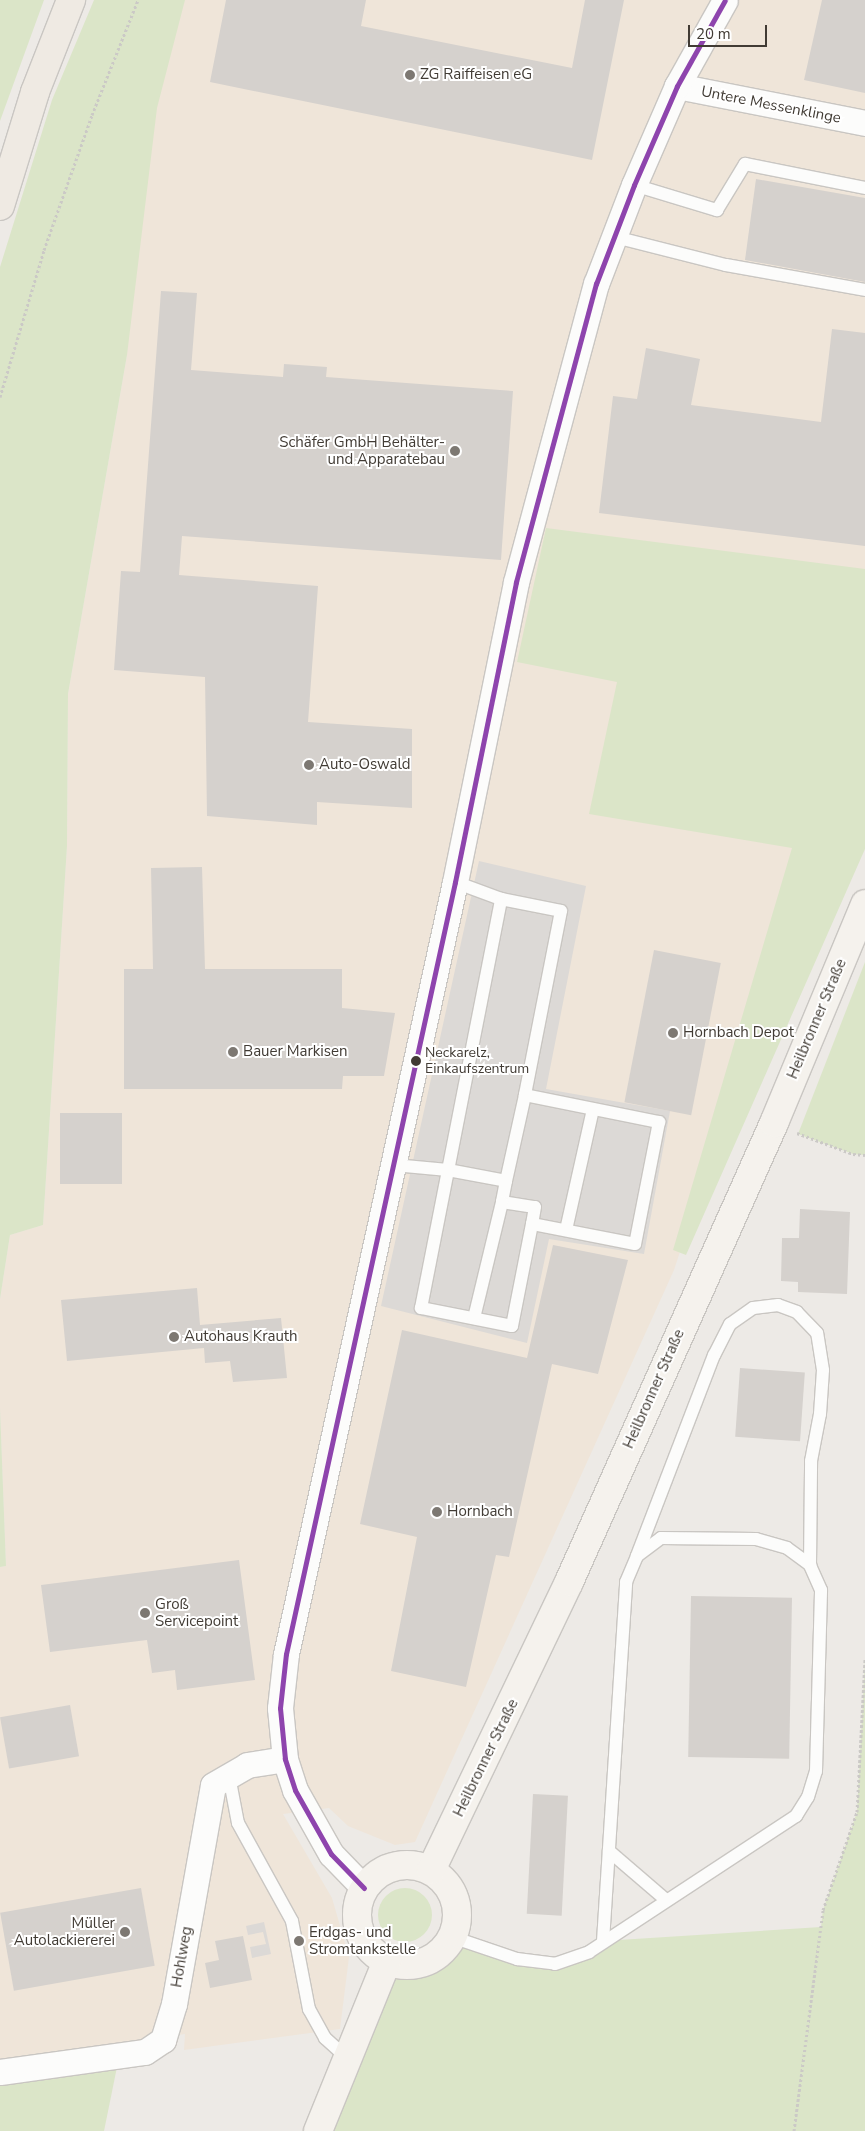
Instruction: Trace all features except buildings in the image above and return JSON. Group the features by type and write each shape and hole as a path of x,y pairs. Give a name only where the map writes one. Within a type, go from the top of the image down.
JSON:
{"main road":[{"path":"0,206 34,92 71,0"}],"street":[{"path":"364,1888 331,1854 295,1790 285,1759 280,1708 286,1654 455,882 516,582 596,284 634,185 677,86 725,0"},
{"name":"Untere Messenklinge","path":"677,86 865,124"},
{"name":"Heilbronner Straße","path":"431,1870 569,1582 774,1123 865,904"},
{"name":"Hohlweg","path":"0,2072 145,2052 163,2040 174,2004 213,1785 246,1765 285,1759"},
{"path":"417,1865 431,1870 443,1880 457,1907 452,1937 432,1959 402,1965 388,1961 373,1952 362,1938 357,1921 357,1904 364,1888 387,1868 417,1865"},
{"path":"318,2131 388,1961"}],"lane":[{"path":"634,185 717,210 745,164 865,188"},
{"path":"615,237 726,266 865,290"},
{"path":"455,882 501,899 561,911 525,1096 474,1318"},
{"path":"501,899 420,1308 512,1326 535,1207 502,1202"},
{"path":"525,1096 659,1122 635,1244 532,1224"},
{"path":"566,1230 593,1109"},
{"path":"394,1165 448,1170 506,1181"},
{"path":"452,1937 517,1959 554,1964 589,1952 602,1941 796,1816 808,1797 816,1771 821,1590 810,1565 812,1460 820,1414 823,1370 817,1334 797,1312 778,1305 753,1308 730,1324 714,1355 626,1582 602,1941"},
{"path":"637,1556 661,1538 756,1539 787,1548 810,1565"},
{"path":"228,1776 238,1823 292,1920 309,2009 325,2038 348,2059"},
{"path":"609,1851 666,1900"}],"path":[{"path":"0,396 50,232 92,115 138,0"},
{"path":"774,1123 853,1154 865,1155"},
{"path":"794,2131 823,1910 857,1812 865,1659"}],"shaded area":[{"path":"138,0 865,0 865,749 744,1057 674,1270 415,1842 395,1845 348,1826 329,1808 283,1814 332,1898 349,1957 340,2029 184,2050 185,2034 0,2059 0,1567 6,1566 0,1408 0,1299 10,1235 43,1225 67,846 68,694 127,355"},
{"path":"479,861 586,886 546,1089 670,1111 644,1254 549,1239 527,1343 381,1306"},
{"path":"264,1922 271,1954 252,1958 250,1947 266,1944 263,1932 248,1935 246,1926"}],"green space":[{"path":"0,0 44,0 0,121"},
{"path":"94,0 185,0 157,108 127,355 68,694 67,846 43,1225 10,1235 0,1299 0,267 52,100"},
{"path":"546,528 865,569 865,849 686,1255 673,1250 792,848 589,814 617,682 517,662"},
{"path":"865,962 865,1155 853,1154 798,1134"},
{"path":"0,1408 6,1566 0,1567"},
{"path":"865,1659 865,2131 329,2131 387,1961 402,1965 431,1959 452,1937 555,1964 603,1941 821,1927 823,1910 857,1812"},
{"path":"405,1888 415,1890 424,1896 430,1905 432,1915 430,1925 424,1934 415,1940 405,1942 395,1940 386,1934 380,1925 378,1915 380,1905 386,1896 395,1890"},
{"path":"117,2067 104,2131 0,2131 0,2076"}],"transit line":[{"path":"364,1888 331,1854 295,1790 285,1759 280,1708 286,1654 455,882 516,582 596,284 634,185 677,86 725,0"}],"place":[{"name":"ZG Raiffeisen eG","path":"410,75"},
{"name":"Schäfer GmbH Behälter- und Apparatebau","path":"455,451"},
{"name":"Auto-Oswald","path":"309,765"},
{"name":"Hornbach Depot","path":"673,1033"},
{"name":"Bauer Markisen","path":"233,1052"},
{"name":"Neckarelz, Einkaufszentrum","path":"416,1061"},
{"name":"Autohaus Krauth","path":"174,1337"},
{"name":"Hornbach","path":"437,1512"},
{"name":"Groß Servicepoint","path":"145,1613"},
{"name":"Müller Autolackiererei","path":"125,1932"},
{"name":"Erdgas- und Stromtankstelle","path":"299,1941"}]}
